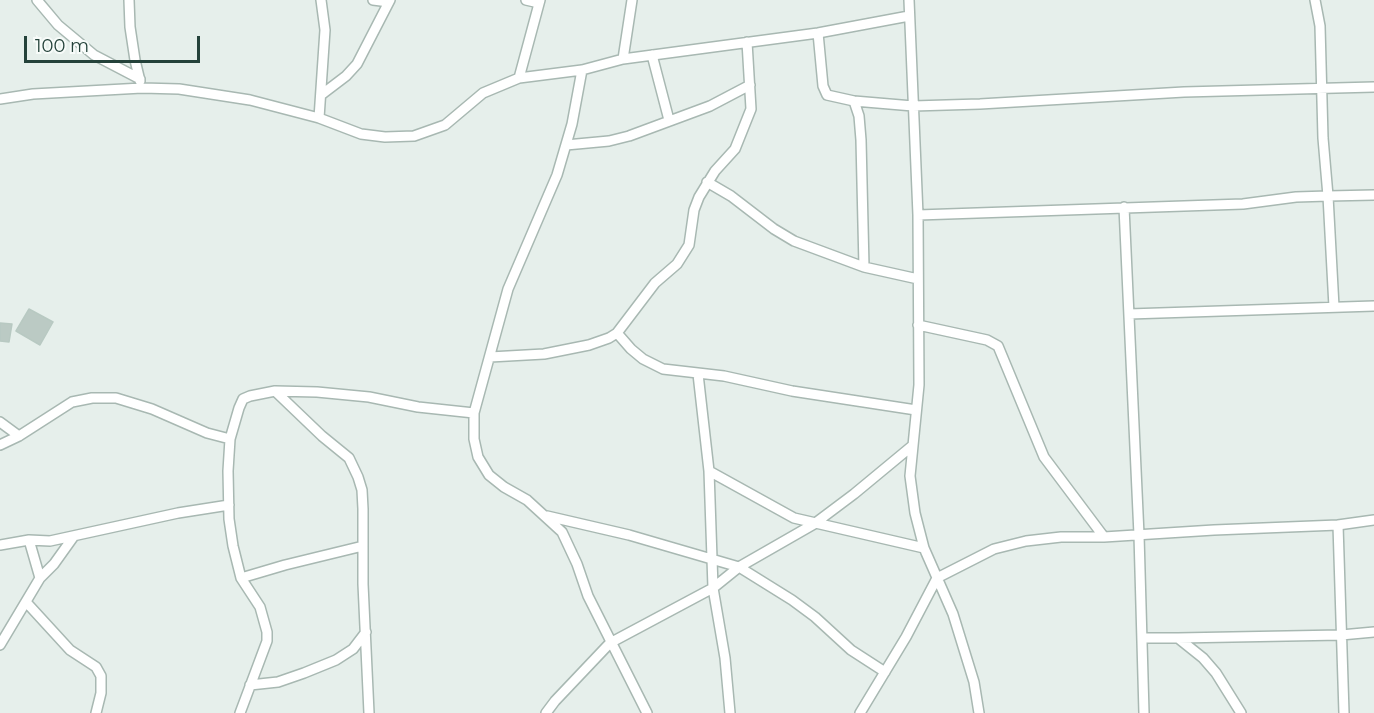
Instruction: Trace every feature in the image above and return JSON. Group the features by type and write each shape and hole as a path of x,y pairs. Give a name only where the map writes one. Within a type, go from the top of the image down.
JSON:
{"street":[{"path":"37,0 58,26 94,55 141,84"},
{"path":"129,0 132,38 141,84"},
{"path":"319,118 325,30 321,0"},
{"path":"321,95 346,76 357,63 390,1 373,0"},
{"path":"519,78 540,2 526,0"},
{"path":"623,59 632,0"},
{"path":"909,0 918,215 919,385 910,476 915,513 924,548 957,624 974,682 979,713"},
{"path":"1316,0 1320,26 1323,138 1334,307"},
{"path":"0,99 141,84 250,100 319,118 361,134 385,137 414,136 445,124 483,93 519,78 582,70 623,59 818,33 909,16"},
{"path":"818,33 823,86 827,95 854,101 913,106 1184,92 1374,87"},
{"path":"490,357 544,354 589,345 617,333 655,283 677,264 689,245 694,210 707,182 735,149 751,109 747,42"},
{"path":"652,55 669,120"},
{"path":"582,70 572,124 557,175 508,289 474,413 474,438 478,457 489,475 527,500 562,532 610,643 647,713"},
{"path":"566,145 609,141 629,136 710,106 750,85"},
{"path":"854,101 859,116 861,140 864,267"},
{"path":"707,182 731,196 774,229 794,241 864,267 918,279"},
{"path":"918,215 1243,204 1296,197 1374,195"},
{"path":"1124,207 1139,535 1144,713"},
{"path":"1129,314 1374,306"},
{"path":"918,325 987,340 998,346 1044,457 1104,537"},
{"path":"617,333 643,359 663,369 724,376 792,391 916,410"},
{"path":"698,374 709,471 713,588 725,658 730,713"},
{"path":"240,713 267,642 267,632 260,607 241,579 232,546 228,471 230,439 243,399 275,391 317,392 369,396 418,407 474,413"},
{"path":"275,391 348,458 362,490 363,584 369,713"},
{"path":"0,445 19,436 72,402 92,398 116,398 152,409 207,433 230,439"},
{"path":"0,422 19,436"},
{"path":"546,713 610,643 713,588 739,567 814,524 912,446"},
{"path":"709,471 794,518 924,548"},
{"path":"0,545 74,536 178,513 229,505"},
{"path":"546,515 629,535 739,567 792,600 815,617 851,650 885,672"},
{"path":"860,713 906,638 937,578 994,549 1061,537 1104,537 1338,525 1374,520"},
{"path":"1338,525 1344,713"},
{"path":"0,645 40,578 54,564 74,536"},
{"path":"29,540 40,578"},
{"path":"241,579 285,565 363,546"},
{"path":"26,602 70,650 96,667 101,676 101,693 96,713"},
{"path":"250,685 279,682 336,660 353,649 366,632"},
{"path":"1142,638 1341,635 1374,632"},
{"path":"1178,638 1203,658 1216,673 1241,713"}],"building":[{"path":"29,309 53,322 40,345 16,331"},
{"path":"0,323 12,324 9,342 0,341"}]}
